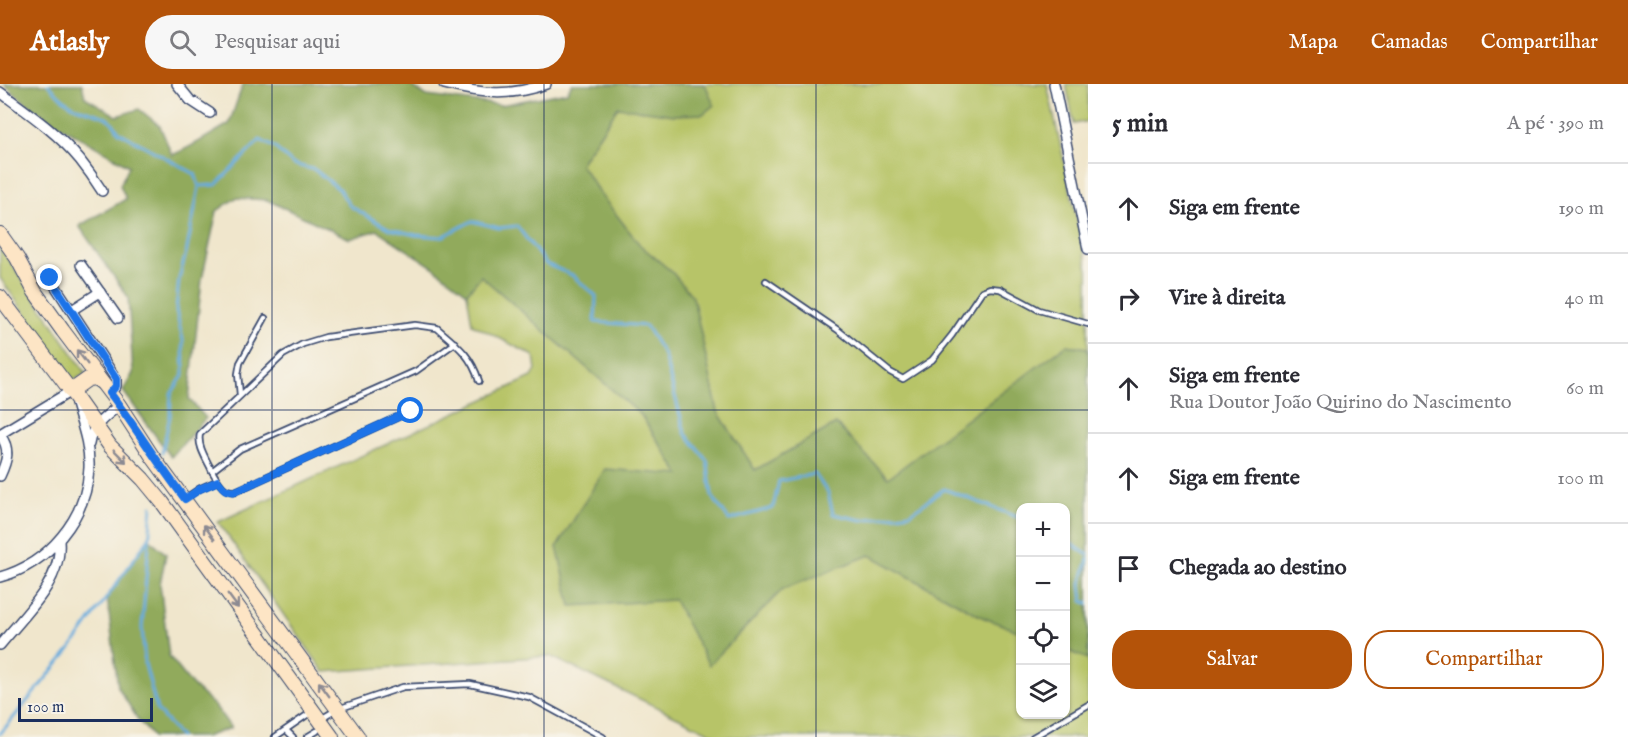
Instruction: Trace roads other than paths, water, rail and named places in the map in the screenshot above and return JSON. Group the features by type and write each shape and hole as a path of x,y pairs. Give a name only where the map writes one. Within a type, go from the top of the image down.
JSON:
{"street":[{"path":"177,84 190,100 210,113"},
{"path":"444,84 470,91 501,94 546,84"},
{"path":"1054,84 1088,249"},
{"path":"0,92 63,143 79,159 102,191"},
{"path":"0,234 36,292 119,405 152,456 358,737"},
{"path":"81,265 118,318"},
{"path":"0,476 8,453 0,435 73,393 88,379 94,378 106,387 116,386 116,379 50,278"},
{"path":"72,310 100,292"},
{"path":"0,297 110,446 156,494 214,574 314,722 332,737"},
{"path":"73,393 88,449"},
{"path":"0,577 29,564 59,541 71,523 83,495 89,470 90,433 95,425 119,405"},
{"path":"0,645 45,590 56,570 59,541"},
{"path":"214,574 231,562"}],"lane":[{"path":"766,281 838,330 890,372 903,379 932,360 982,291 990,288 1000,289 1039,310 1087,322"},
{"path":"240,396 238,374 240,363 265,318"},
{"path":"411,411 230,492 224,489 212,471 198,438 284,355 303,344 326,337 415,325 431,326 437,328 468,356 475,367 479,381"},
{"path":"212,471 240,449 416,370 455,343"},
{"path":"185,499 218,481"},
{"path":"275,737 286,730 314,722 338,709 403,687 470,684 529,697 603,737"},
{"path":"1033,737 1088,705"},
{"path":"307,737 314,722"},
{"path":"286,730 293,737"}],"waterway":[{"path":"48,84 70,104 105,117 115,125 119,132 195,174 199,186 216,185 260,140 274,147 293,164 315,170 339,189 350,206 390,229 416,235 442,237 472,221 499,228 517,226 546,264 572,275 596,296 595,322 646,326 664,355 685,433 707,460 712,496 729,520 773,508 779,481 815,474 828,493 833,514 862,520 911,513 944,489 1016,516"},
{"path":"162,453 170,416 171,394 184,374 183,340 176,310 179,279 199,187"},
{"path":"152,506 142,627 145,664 157,710 180,737"},
{"path":"0,734 71,648 149,538"},
{"path":"1070,543 1088,555"},
{"path":"1088,559 1081,584 1083,601 1088,603"}]}
